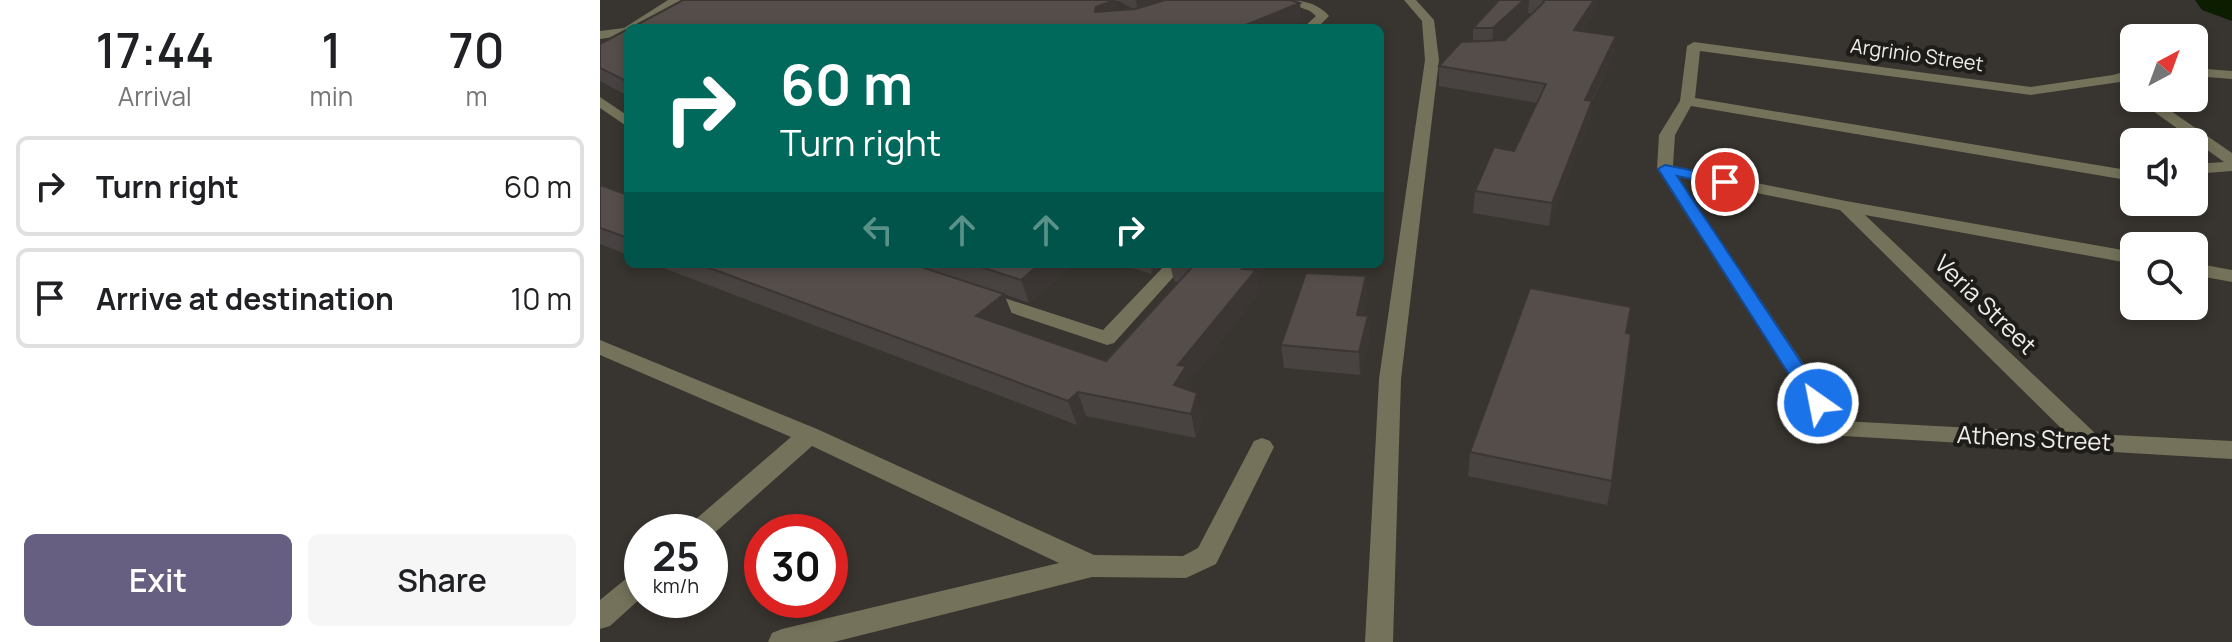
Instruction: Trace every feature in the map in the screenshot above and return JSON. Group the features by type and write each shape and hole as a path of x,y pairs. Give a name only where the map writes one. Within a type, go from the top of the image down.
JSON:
{"street":[{"path":"638,24 676,0"},
{"path":"1286,0 1314,8 1323,16 1314,24"},
{"path":"1379,642 1390,379 1438,55 1428,20 1410,0"},
{"path":"604,41 624,32"},
{"name":"Argrinio Street","path":"1687,101 1694,46 2031,91 2120,77"},
{"path":"2208,73 2232,75"},
{"path":"2115,79 2120,82"},
{"path":"600,101 624,120"},
{"path":"2120,174 1687,101 1667,135 1665,169 1846,206 2120,255"},
{"path":"2162,112 2232,160"},
{"path":"2208,168 2232,166"},
{"name":"Athens Street","path":"1665,169 1835,429 2232,450"},
{"name":"Veria Street","path":"1846,206 2089,441"},
{"path":"957,289 1107,338 1172,268"},
{"path":"2208,272 2232,276"},
{"path":"600,347 809,435 1092,566"},
{"path":"719,514 809,435"},
{"path":"782,642 1092,566 1186,567 1207,556 1262,447"},
{"path":"600,617 624,596"}],"building":[{"path":"683,0 1115,0 1096,7 1095,12 1135,9 1165,0 1291,0 1300,3 1248,24 638,24"},
{"path":"1499,0 1524,0 1493,28 1473,28"},
{"path":"1543,0 1594,0 1574,30 1616,36 1585,100 1592,101 1552,203 1475,191 1494,147 1514,151 1546,84 1439,66 1461,42 1505,40"},
{"path":"624,31 624,80 600,68 600,44"},
{"path":"600,185 624,194 624,237 600,228"},
{"path":"710,268 924,268 1004,294 976,316 1106,361 1191,268 1256,270 1178,365 1186,366 1174,385 1197,393 1191,414 1078,392 1068,401"},
{"path":"984,268 1035,268 1021,280"},
{"path":"1306,273 1366,276 1357,315 1368,316 1359,352 1281,345"},
{"path":"1530,288 1631,307 1626,333 1631,334 1612,481 1470,452"}],"waterway":[{"path":"2219,0 2232,6"}],"route":[{"path":"1725,182 1665,169 1818,403"}]}
